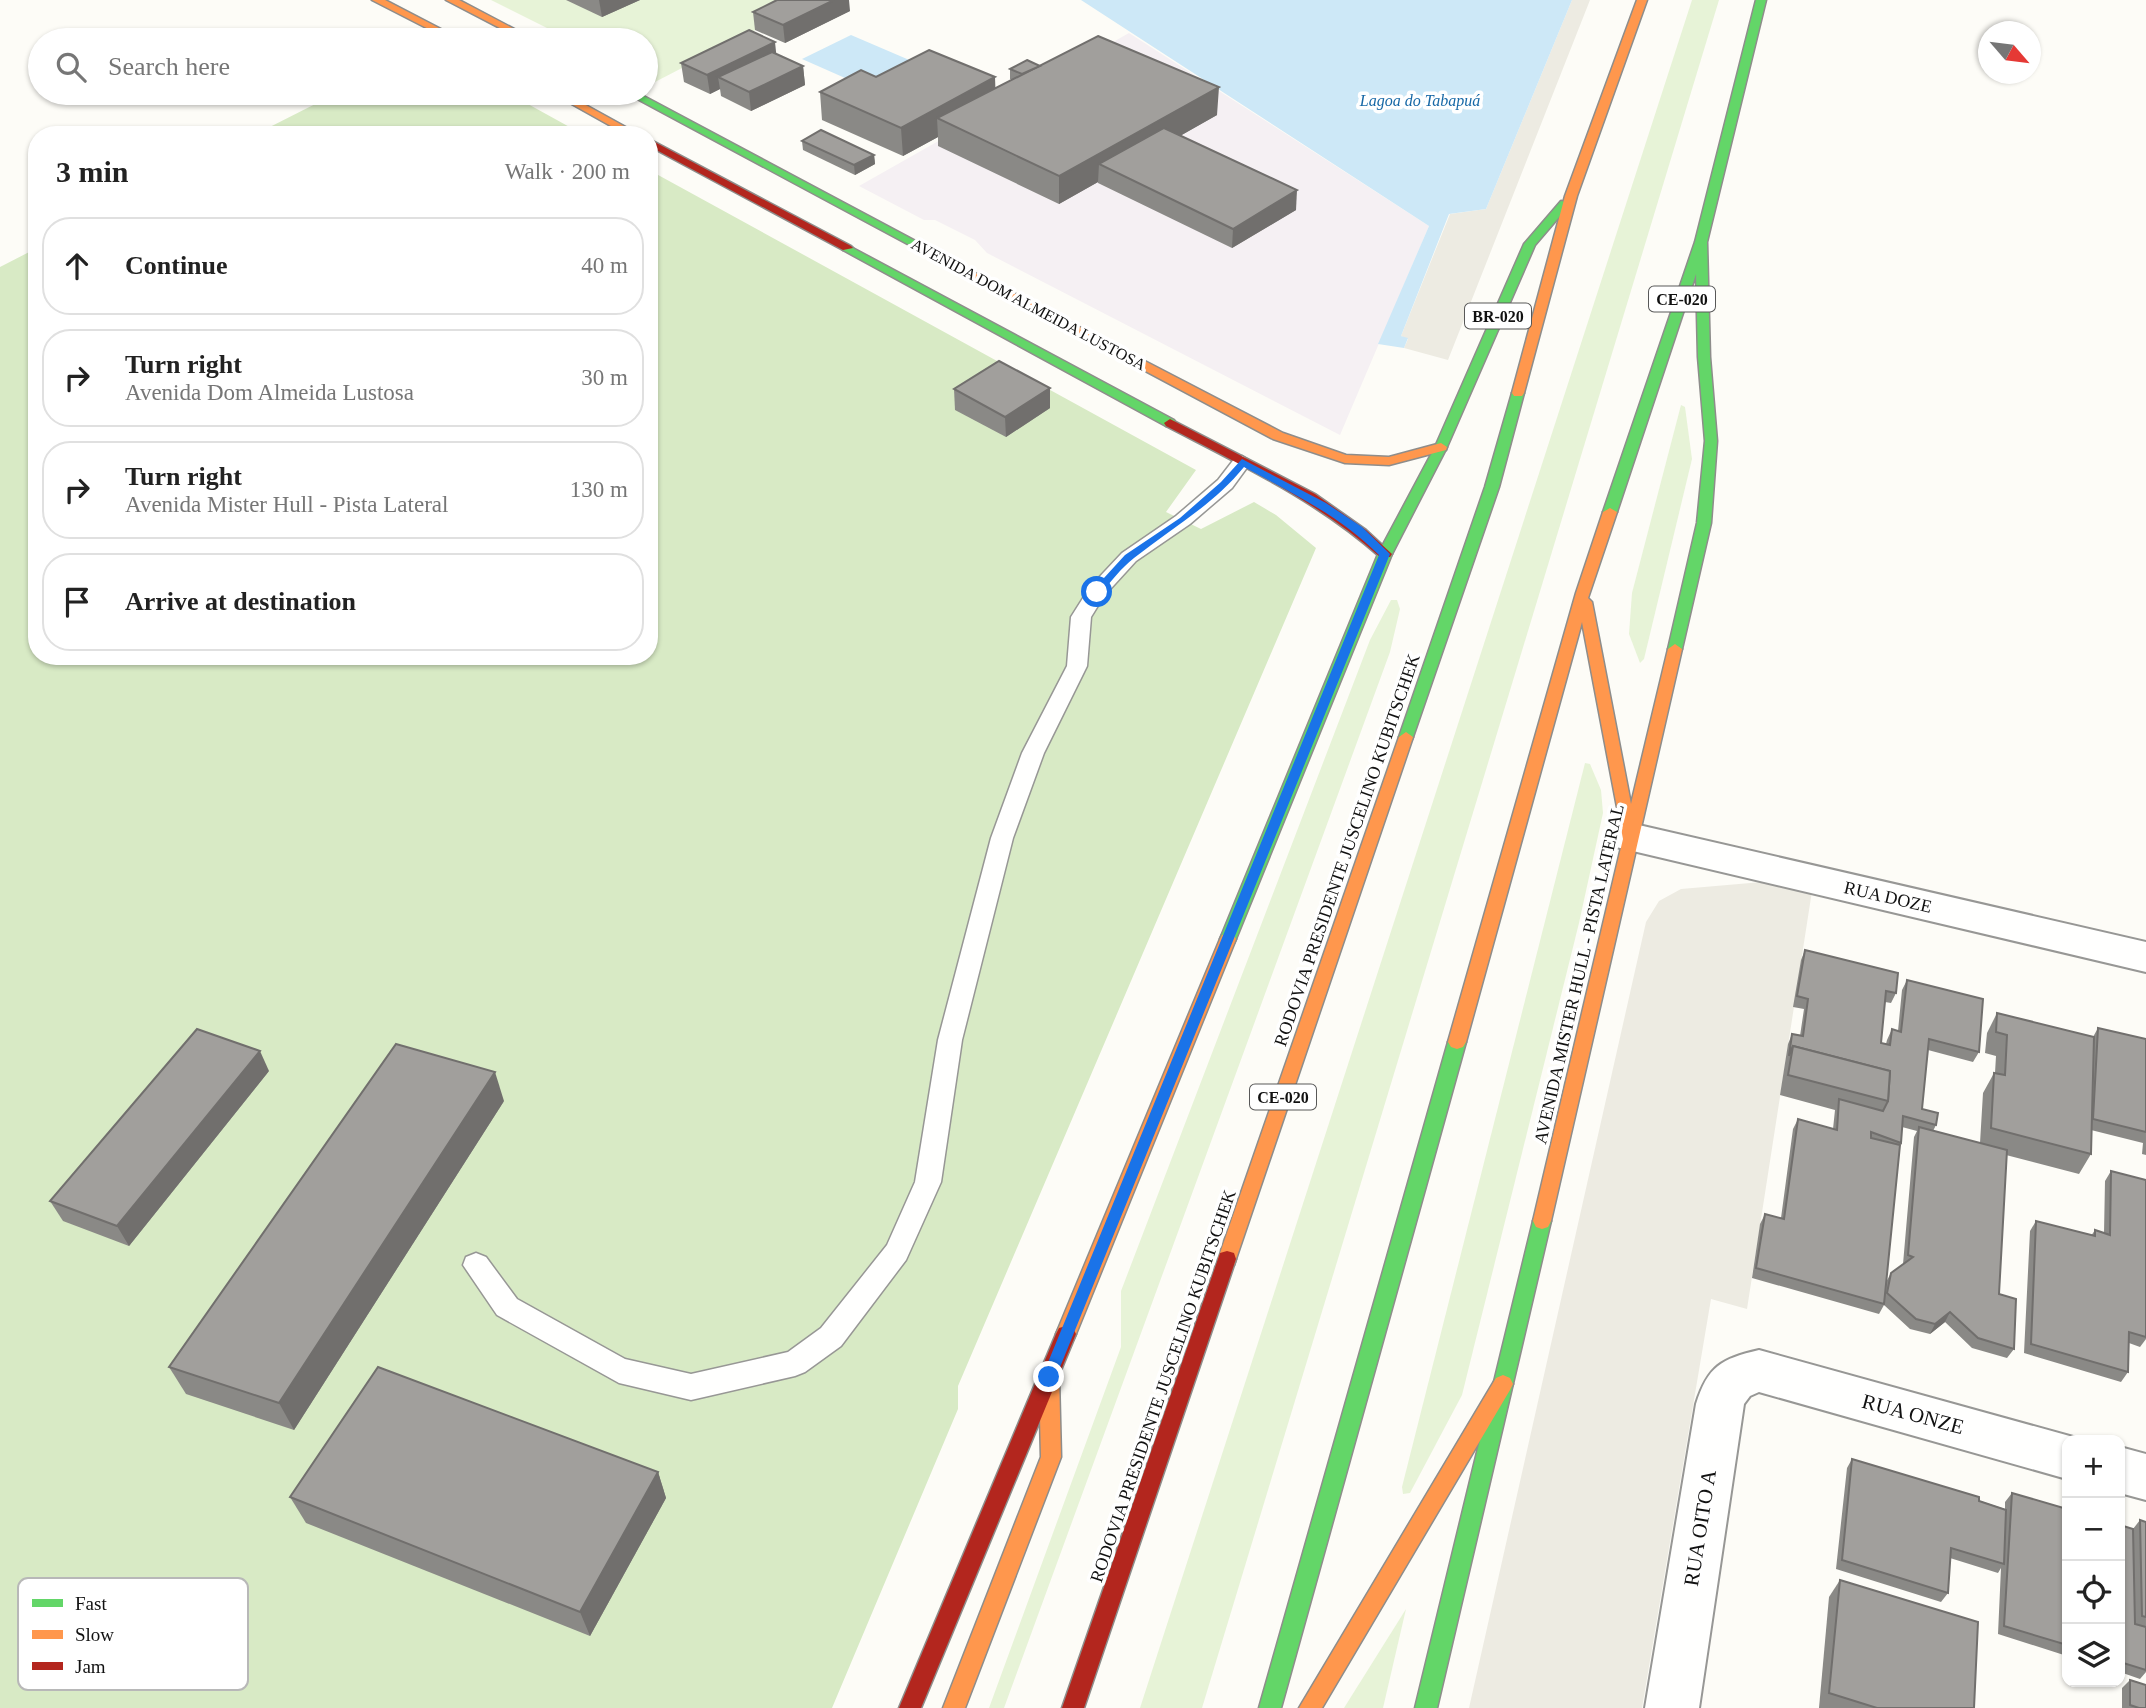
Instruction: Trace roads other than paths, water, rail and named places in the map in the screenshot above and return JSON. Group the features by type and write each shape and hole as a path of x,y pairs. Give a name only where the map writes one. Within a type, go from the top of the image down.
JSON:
{"main road":[{"path":"377,0 433,28"},
{"path":"451,0 506,28"},
{"name":"RODOVIA PRESIDENTE JUSCELINO KUBITSCHEK","path":"1073,1708 1492,487 1571,196 1642,0"},
{"name":"CE-020","path":"1270,1708 1583,593 1701,242 1761,0"},
{"path":"579,105 618,126"},
{"name":"AVENIDA DOM ALMEIDA LUSTOSA","path":"654,105 1278,436 1345,459 1389,461 1441,447"},
{"path":"658,147 1323,505 1359,529 1385,554"},
{"path":"758,200 796,180"},
{"name":"BR-020","path":"910,1708 1049,1377 1385,554 1441,447 1530,244 1571,196"},
{"name":"AVENIDA MISTER HULL - PISTA LATERAL","path":"1426,1708 1704,523 1711,441 1704,357 1701,242"},
{"path":"1242,462 1278,436"},
{"path":"1583,593 1630,837"},
{"path":"954,1708 1051,1457 1049,1377"},
{"path":"1310,1708 1503,1384"}],"street":[{"name":"RUA DOZE","path":"1630,837 2146,957"},
{"name":"RUA ONZE","path":"1759,1371 2062,1455"},
{"name":"RUA OITO A","path":"1672,1708 1720,1404 1725,1387 1738,1376 1759,1371"},
{"path":"2125,1471 2146,1477"}],"lane":[{"path":"476,1265 507,1307 619,1370 691,1387 795,1363 831,1337 897,1252 928,1182 950,1040 1002,838 1033,754 1077,666 1081,617 1097,592 1129,557 1194,511 1225,484 1242,462"}],"water":[{"name":"Lagoa do Tabapuá","path":"1081,0 1572,0 1486,209 1449,214 1401,336 1408,338 1404,348 1378,344 1429,226"},
{"path":"851,35 928,68 879,93 802,59"}]}
